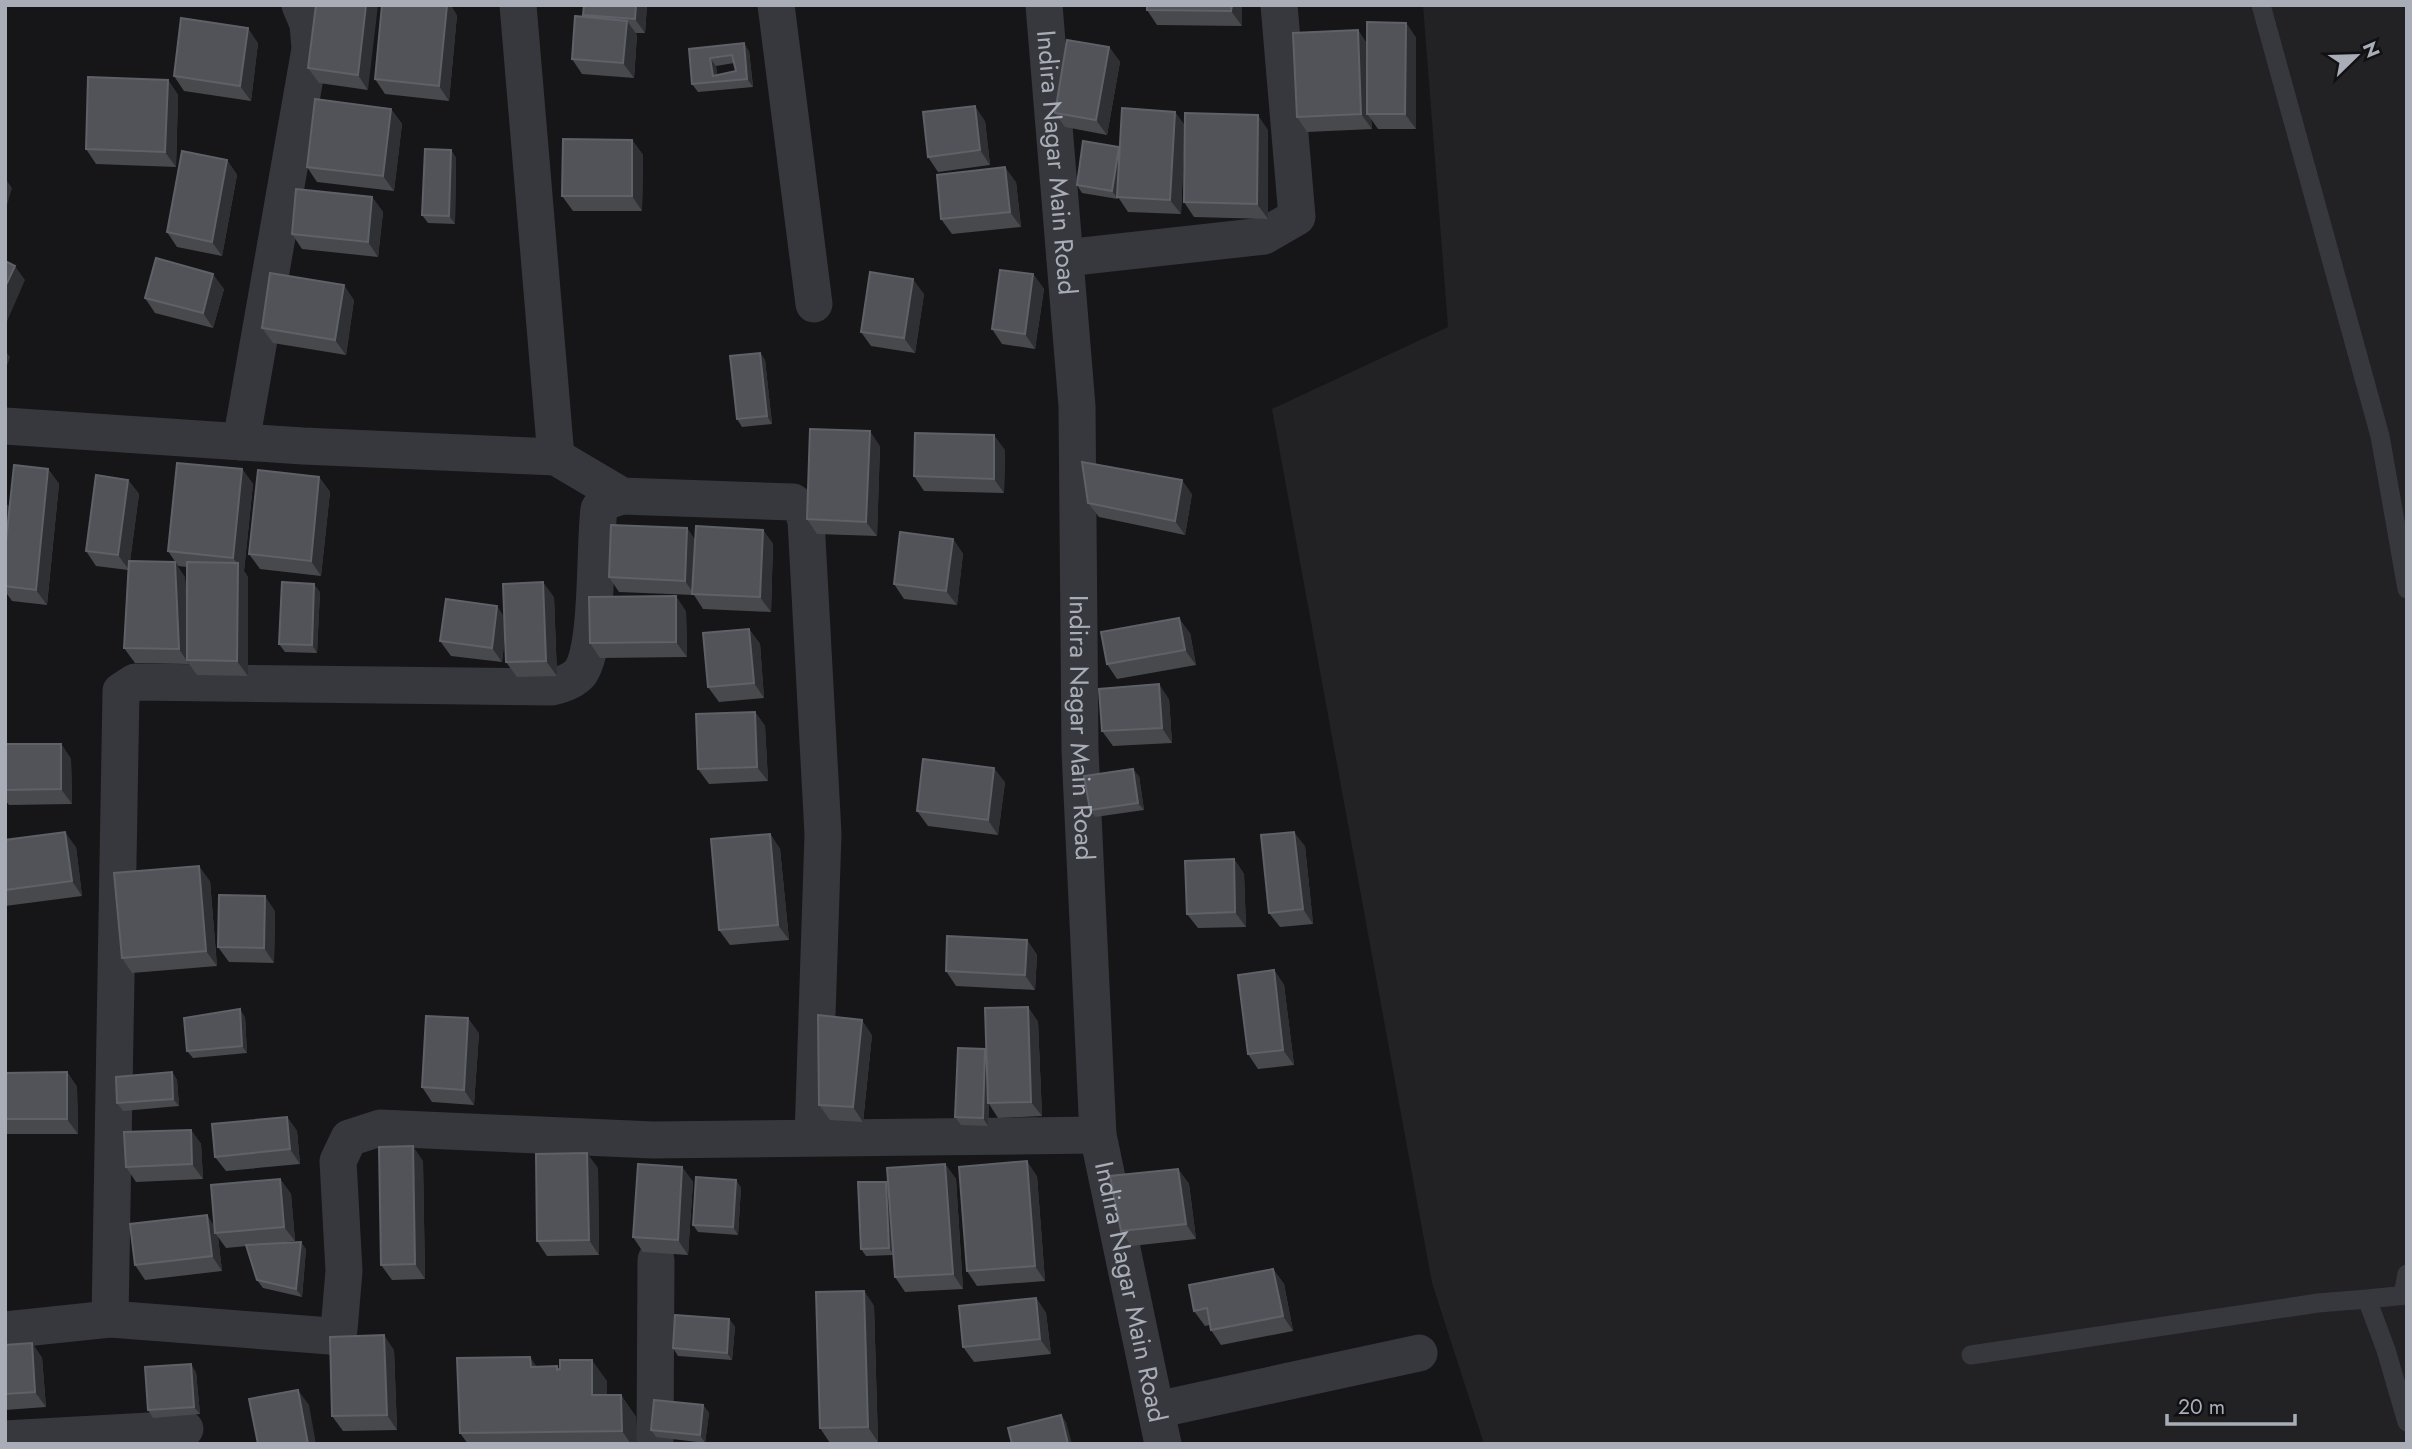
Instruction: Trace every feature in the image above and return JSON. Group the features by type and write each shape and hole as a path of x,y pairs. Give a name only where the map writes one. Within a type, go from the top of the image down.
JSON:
{"street":[{"path":"241,442 310,49 308,24 300,5"},
{"path":"518,5 556,457"},
{"path":"776,5 814,304"},
{"name":"Indira Nagar Main Road","path":"1044,5 1077,406 1080,751 1098,1135 1160,1427"},
{"path":"1065,258 1264,236 1297,217 1279,5"},
{"path":"5,426 241,442 556,457 622,496"},
{"path":"110,1319 121,691 135,682 551,687 564,684 579,674 591,643 599,509 604,502 622,496 793,502 801,508 806,520 823,834 813,1138"},
{"path":"5,1330 110,1319 330,1336 339,1330 344,1271 338,1161 349,1138 380,1129 653,1140 1098,1135"},
{"path":"655,1444 656,1260"},
{"path":"1160,1427 1419,1353"},
{"path":"5,1439 184,1429"}],"lane":[{"path":"2261,5 2380,436 2407,589"},
{"path":"1971,1355 2318,1303 2405,1295 2407,1274"},
{"path":"2367,1300 2386,1350 2407,1422"}],"shaded area":[{"path":"1423,5 2407,5 2407,1444 1484,1444 1432,1283 1272,409 1448,327"}],"building":[{"path":"316,5 366,5 358,75 308,68"},
{"path":"382,5 447,5 439,86 375,79"},
{"path":"584,5 636,5 635,19 583,15"},
{"path":"1147,5 1232,5 1231,11 1147,10"},
{"path":"575,16 627,21 623,63 572,59"},
{"path":"181,18 248,28 240,86 174,76"},
{"path":"1367,22 1406,23 1405,114 1367,114"},
{"path":"1358,30 1361,114 1297,117 1293,33"},
{"path":"1067,40 1109,47 1096,120 1055,113"},
{"path":"744,43 747,79 692,84 689,49","holes":["732,55 736,71 713,76 710,58"]},
{"path":"88,77 168,80 165,152 86,149"},
{"path":"315,99 391,109 383,176 307,167"},
{"path":"975,106 980,150 928,157 923,112"},
{"path":"1122,108 1175,112 1170,200 1117,197"},
{"path":"1185,113 1258,115 1257,204 1184,202"},
{"path":"563,139 632,140 632,196 562,196"},
{"path":"1083,141 1119,147 1112,191 1077,185"},
{"path":"425,149 451,150 449,216 422,215"},
{"path":"182,151 227,160 212,242 167,232"},
{"path":"1005,167 1010,212 941,219 937,175"},
{"path":"296,189 372,197 368,242 292,234"},
{"path":"156,258 213,274 203,313 145,298"},
{"path":"5,261 15,266 5,287"},
{"path":"1000,270 1033,274 1025,334 992,329"},
{"path":"870,272 913,279 904,338 861,332"},
{"path":"270,273 344,285 335,340 262,328"},
{"path":"760,353 767,416 737,419 730,356"},
{"path":"810,429 870,431 866,522 807,519"},
{"path":"915,433 994,435 994,479 914,476"},
{"path":"1082,462 1182,480 1175,521 1088,503"},
{"path":"177,463 242,469 233,558 168,551"},
{"path":"14,465 48,469 36,590 5,586 5,551"},
{"path":"258,470 319,477 311,561 249,554"},
{"path":"96,475 128,480 118,555 86,551"},
{"path":"611,525 687,528 685,581 609,577"},
{"path":"696,526 763,530 760,597 692,594"},
{"path":"900,532 953,539 946,591 894,584"},
{"path":"129,561 175,562 179,649 124,648"},
{"path":"187,562 238,563 237,661 187,660"},
{"path":"282,582 314,584 312,645 279,644"},
{"path":"543,582 546,661 506,662 503,584"},
{"path":"676,596 676,642 590,643 589,597"},
{"path":"446,599 497,606 492,648 440,641"},
{"path":"1179,618 1185,650 1107,664 1101,632"},
{"path":"749,629 754,683 708,687 703,633"},
{"path":"1159,684 1162,728 1102,731 1099,689"},
{"path":"755,712 757,767 698,769 696,714"},
{"path":"5,744 61,744 61,789 5,790"},
{"path":"923,759 994,768 988,820 917,811"},
{"path":"1133,769 1138,803 1090,810 1084,776"},
{"path":"65,832 72,881 5,890 5,840"},
{"path":"1294,832 1303,909 1269,913 1261,835"},
{"path":"770,834 778,925 719,930 711,839"},
{"path":"1234,859 1235,912 1187,914 1185,861"},
{"path":"199,866 206,951 122,958 114,873"},
{"path":"219,895 265,896 264,948 218,947"},
{"path":"947,936 1027,940 1025,975 946,971"},
{"path":"1274,970 1283,1050 1248,1054 1238,975"},
{"path":"1028,1007 1031,1102 988,1103 985,1008"},
{"path":"240,1009 242,1046 187,1051 184,1018"},
{"path":"818,1015 862,1020 853,1107 819,1105"},
{"path":"426,1016 468,1018 464,1090 422,1087"},
{"path":"958,1048 985,1049 983,1118 955,1117"},
{"path":"67,1072 67,1119 5,1119 5,1073"},
{"path":"172,1072 173,1099 117,1103 116,1077"},
{"path":"287,1117 290,1149 215,1157 212,1124"},
{"path":"191,1130 192,1164 126,1167 124,1132"},
{"path":"413,1146 415,1264 381,1265 379,1147"},
{"path":"587,1153 589,1240 537,1241 536,1154"},
{"path":"1027,1161 1035,1266 967,1271 959,1167"},
{"path":"638,1164 682,1167 678,1240 633,1237"},
{"path":"945,1164 953,1274 895,1277 887,1168"},
{"path":"1178,1169 1186,1224 1121,1231 1110,1176"},
{"path":"696,1177 736,1180 733,1227 693,1225"},
{"path":"280,1179 284,1227 215,1233 211,1185"},
{"path":"858,1182 886,1182 889,1248 861,1249"},
{"path":"207,1215 212,1256 135,1265 130,1224"},
{"path":"301,1242 296,1289 257,1280 246,1245"},
{"path":"1273,1269 1283,1316 1211,1330 1207,1308 1194,1311 1189,1285"},
{"path":"864,1291 868,1427 820,1428 816,1292"},
{"path":"1036,1298 1040,1339 963,1347 959,1306"},
{"path":"675,1315 729,1319 727,1353 673,1348"},
{"path":"384,1335 387,1415 332,1416 330,1337"},
{"path":"32,1343 35,1392 5,1394 5,1345"},
{"path":"530,1357 531,1367 557,1366 557,1370 560,1369 560,1360 592,1360 592,1395 621,1395 622,1431 460,1433 457,1358"},
{"path":"191,1364 194,1407 148,1410 145,1367"},
{"path":"298,1390 308,1444 258,1444 249,1399"},
{"path":"654,1400 703,1405 700,1435 651,1430"},
{"path":"1061,1415 1068,1444 1012,1444 1008,1428"}]}
